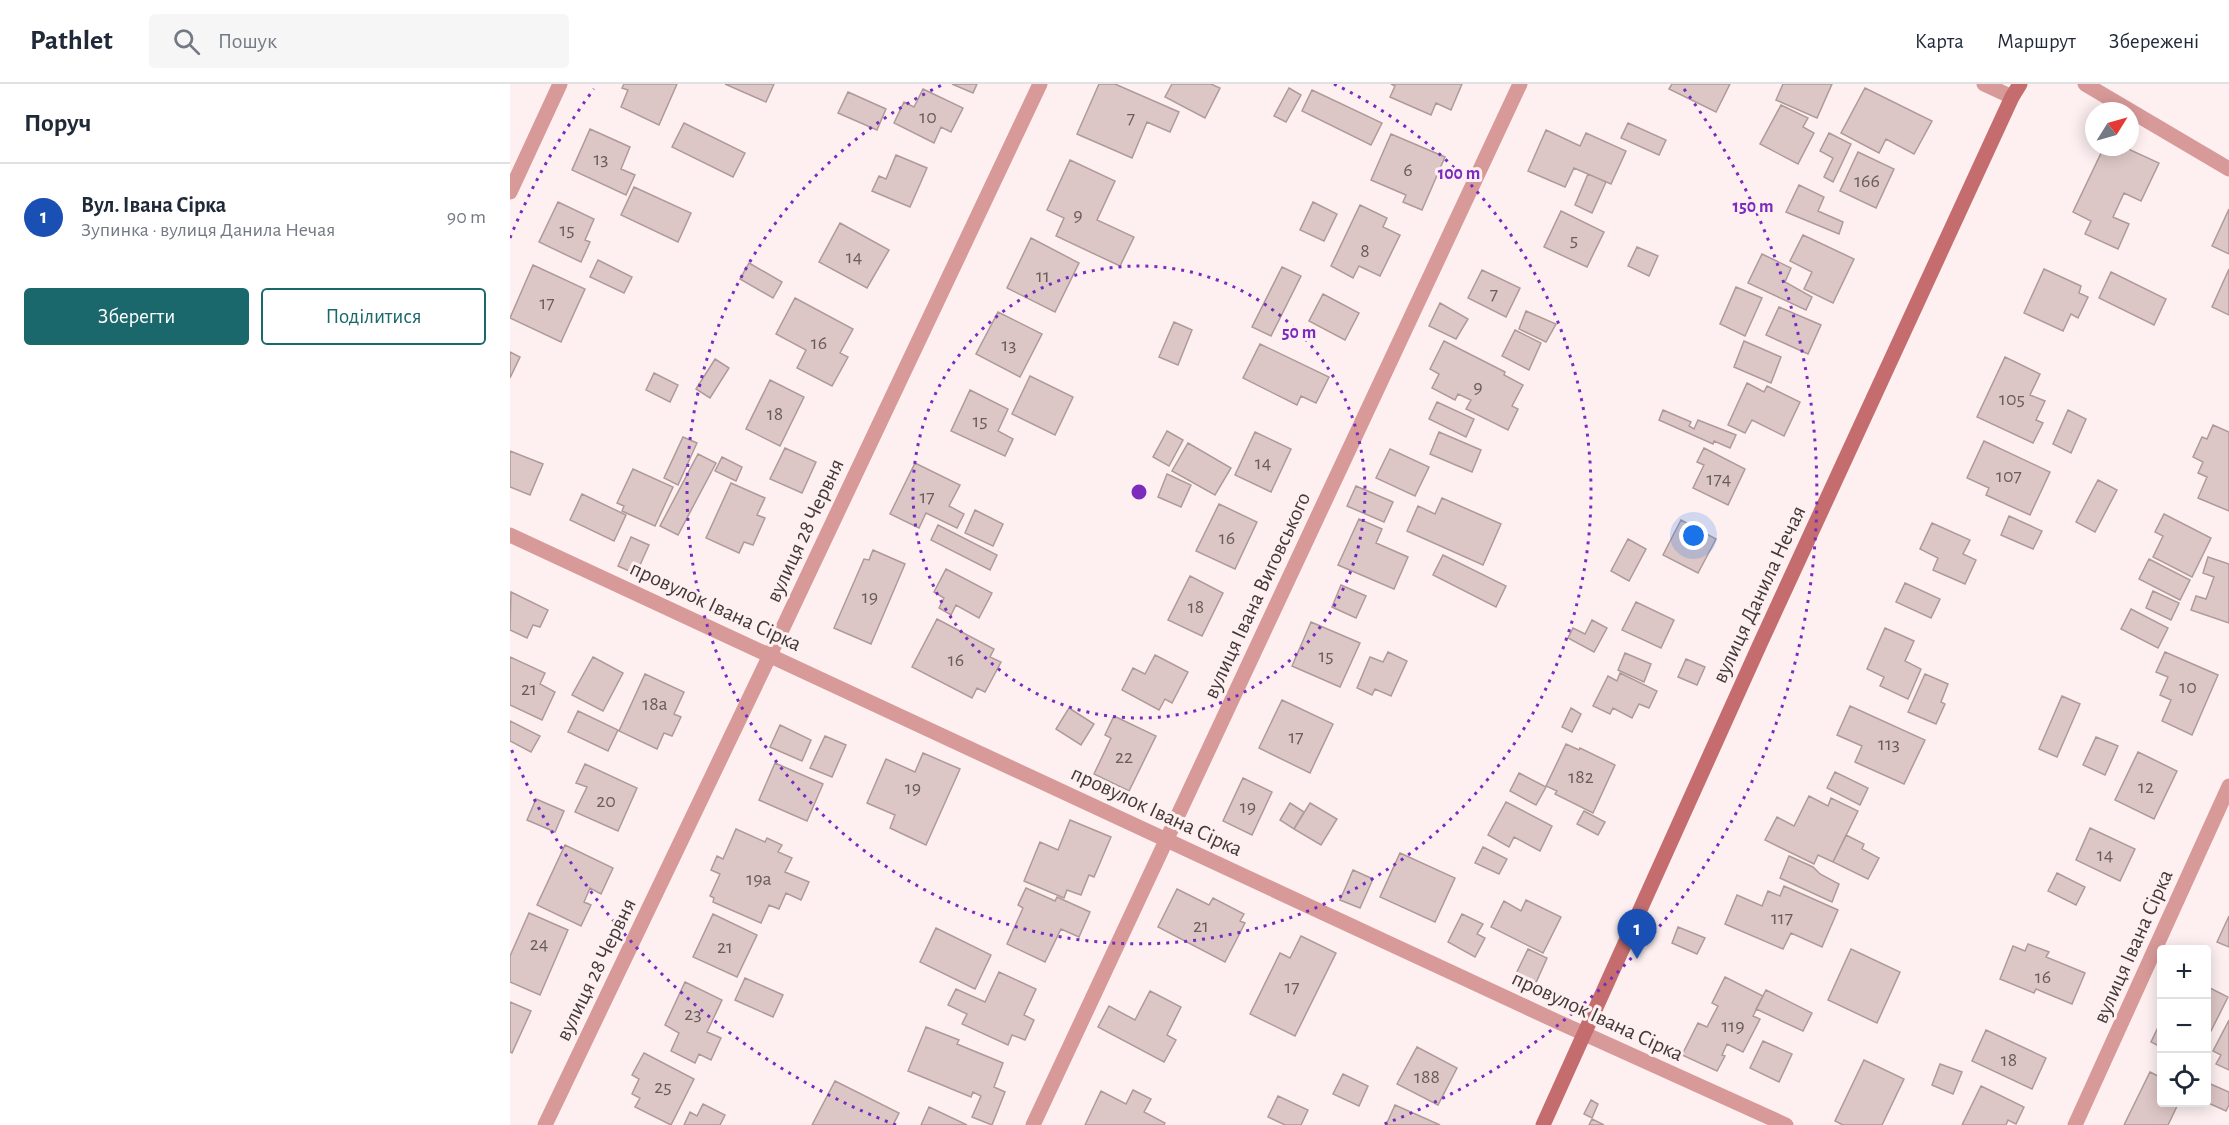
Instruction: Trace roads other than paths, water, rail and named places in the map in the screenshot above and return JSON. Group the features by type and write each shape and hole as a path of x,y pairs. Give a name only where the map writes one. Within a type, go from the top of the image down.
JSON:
{"main road":[{"name":"вулиця Данила Нечая","path":"1543,1125 1770,622 2016,91"}],"street":[{"path":"510,192 560,84"},
{"name":"вулиця 28 Червня","path":"545,1125 1040,84"},
{"name":"вулиця Івана Виговського","path":"1032,1125 1520,84"},
{"path":"1984,84 2016,91"},
{"path":"2085,84 2229,169"},
{"name":"провулок Івана Сірка","path":"510,535 1584,1034 1786,1125"},
{"name":"вулиця Івана Сірка","path":"2075,1125 2229,786"}],"place":[{"name":"Вул. Івана Сірка","path":"1637,959"}]}
